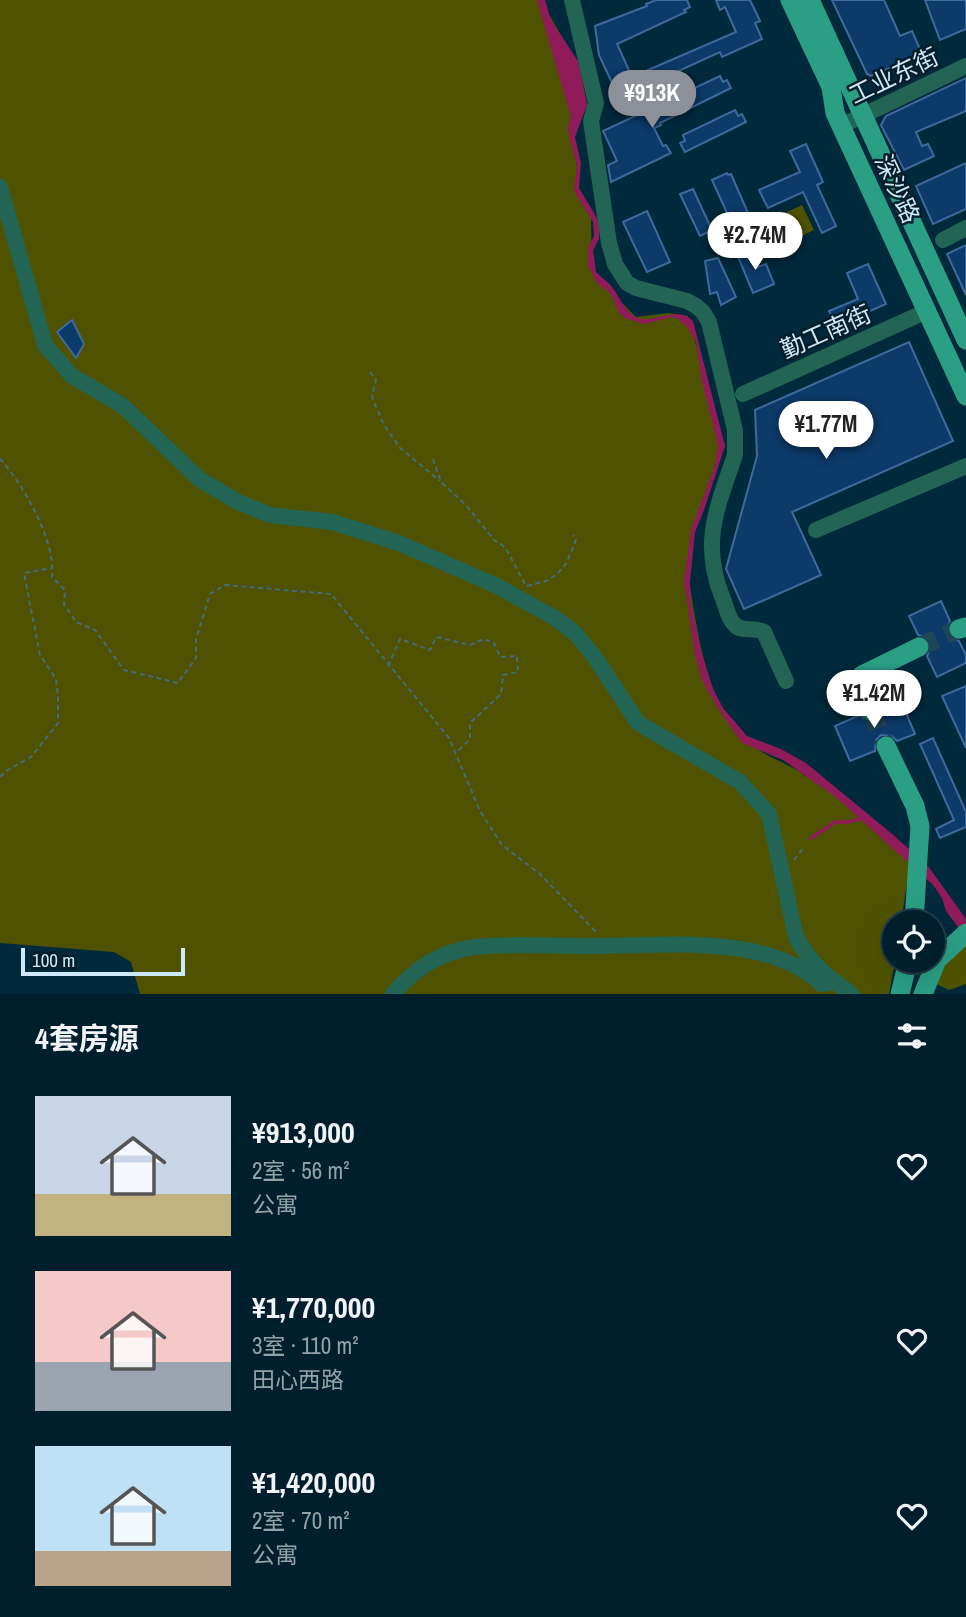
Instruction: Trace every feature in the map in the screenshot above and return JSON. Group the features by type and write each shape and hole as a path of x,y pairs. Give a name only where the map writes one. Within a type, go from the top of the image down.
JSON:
{"main road":[{"name":"深沙路","path":"790,0 831,87 835,113 966,396"},
{"name":"深沙路","path":"810,0 964,328"},
{"path":"871,711 860,684 862,675 919,647"},
{"path":"886,746 919,818 915,910"},
{"path":"922,994 933,966 966,933"},
{"path":"900,994 905,973"}],"street":[{"path":"572,0 596,103 591,121 609,243 615,264 626,283 696,306 709,322 736,443 735,455 711,530 717,585 733,623 740,628 758,628 764,632 786,681"},
{"name":"工业东街","path":"841,126 966,66"},
{"path":"0,187 46,345 72,376 124,406 199,479 238,502 270,515 332,522 399,543 497,586 555,618 575,633 594,656 638,723 740,782 769,814 796,937 816,965 824,987"},
{"path":"943,240 966,229"},
{"name":"勤工南街","path":"744,394 927,311"},
{"path":"816,530 966,466"},
{"path":"393,994 426,963 463,948 708,946 769,956 799,967 824,987 851,994"}],"path":[{"path":"370,372 376,380 372,396 374,402 395,442 466,505 494,540 505,547 529,590"},
{"path":"0,459 16,476 29,501 46,541 53,568 52,577 65,590 64,604 76,622 95,630 124,670 178,683 196,658 196,639 210,594 225,585 331,594 449,738 480,811 502,845 540,874 609,946"},
{"path":"433,459 441,482"},
{"path":"526,586 546,581 562,569 575,543 573,534"},
{"path":"0,777 31,757 58,723 55,680 40,655 24,573 53,568"},
{"path":"388,666 400,639 430,650 436,637 470,645 484,639 494,643 499,657 517,656 519,672 503,676 501,694 470,723 470,739 456,753"},
{"path":"799,853 804,847"}],"shaded area":[{"path":"0,0 541,0 580,69 587,105 568,127 577,166 575,191 591,218 592,273 636,317 669,313 688,316 725,446 715,465 695,532 687,585 690,587 702,650 714,691 735,728 749,743 805,777 808,771 908,854 909,871 903,910 882,910 882,973 893,973 889,994 140,994 131,962 114,952 0,943"},
{"path":"537,0 545,0 551,20 578,61 587,105 575,137 581,163 579,188 597,218 599,239 593,250 596,272 612,287 635,317 649,319 679,314 693,321 725,446 695,532 690,582 691,604 702,655 713,689 723,708 747,736 781,749 806,763 928,866 966,919 966,938 946,911 942,898 933,885 837,798 783,760 742,743 702,680 695,655 684,581 691,530 715,465 718,445 702,382 696,342 679,319 672,317 644,324 625,318 619,313 611,294 597,283 588,266 588,248 594,236 593,222 574,191 577,166 568,127 571,117"},
{"path":"802,205 814,230 768,252 756,226"},
{"path":"966,945 966,984 949,990 932,982 937,973 945,973 945,961"}],"building":[{"path":"656,0 687,0 690,7 684,10 686,12 617,44 632,77 736,32 725,7 720,10 716,0 750,0 760,21 755,23 762,39 722,57 720,52 619,98 599,55 595,26"},
{"path":"832,0 884,0 900,36 912,31 922,54 871,76 867,74"},
{"path":"925,0 966,0 966,29 940,40"},
{"path":"720,76 723,82 727,80 731,88 654,128 663,146 666,145 671,153 611,182 608,165 617,161 603,131"},
{"path":"966,78 966,111 916,132 922,146 928,144 934,156 904,170 881,125 886,116"},
{"path":"735,110 738,116 742,114 746,122 685,152 680,143 685,141 683,135"},
{"path":"806,144 823,182 817,185 836,226 822,233 803,192 768,208 759,190 800,172 790,151"},
{"path":"966,163 966,209 933,224 916,186"},
{"path":"727,173 731,174 748,213 747,217 732,224 712,180"},
{"path":"693,189 712,230 700,236 680,194"},
{"path":"647,211 670,262 647,272 623,222"},
{"path":"966,245 966,295 947,254"},
{"path":"751,248 758,267 766,264 774,284 753,293 737,254"},
{"path":"718,258 736,297 721,305 717,292 710,294 705,261"},
{"path":"868,264 886,304 836,326 829,311 858,299 847,273"},
{"path":"72,320 84,344 76,358 57,332"},
{"path":"909,342 953,441 792,512 821,575 744,609 726,569 757,456 755,410"},
{"path":"941,601 950,621 948,633 951,638 959,641 966,655 966,663 937,677 927,656 931,648 930,642 918,635 909,616"},
{"path":"966,686 966,748 942,696"},
{"path":"900,699 915,734 897,741 892,736 881,735 876,740 875,751 850,761 835,726 860,715 869,723 876,722 883,713 882,706"},
{"path":"933,738 966,812 966,827 940,838 936,829 954,820 920,744"}],"waterway":[{"path":"811,838 835,822 863,818"}],"tunnel":[{"path":"919,647 959,629"},
{"path":"871,711 886,746"}]}
